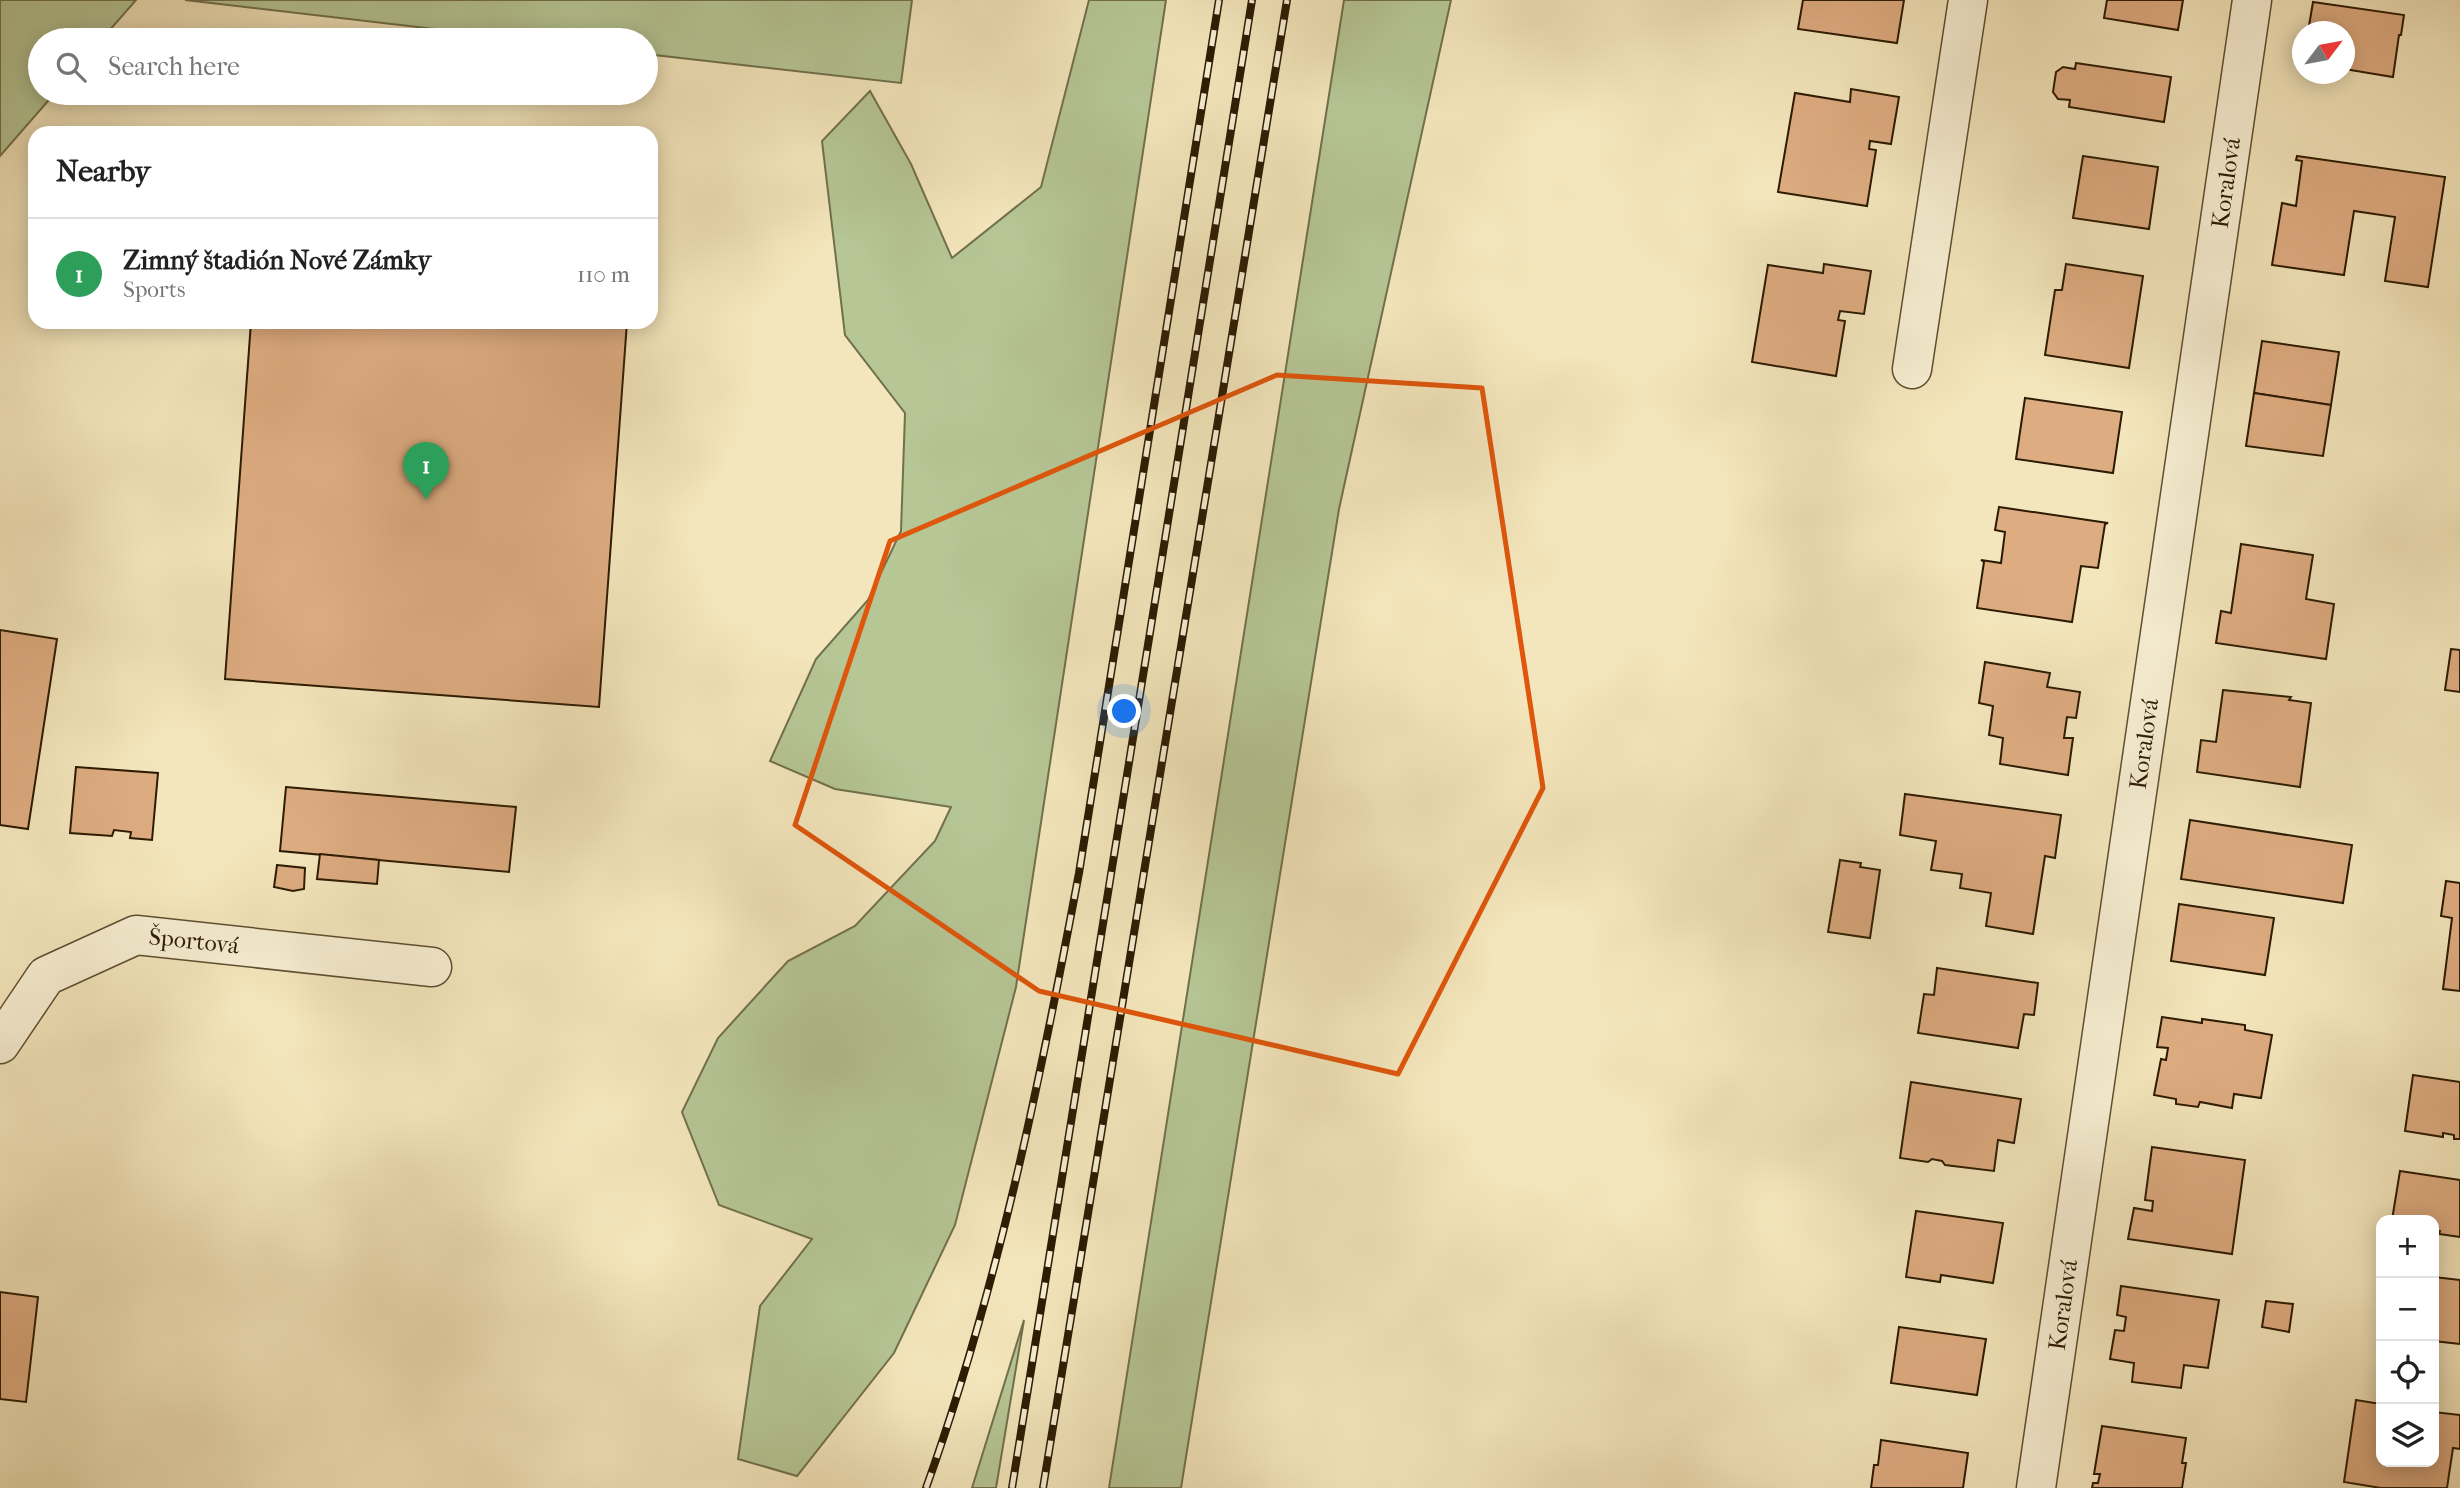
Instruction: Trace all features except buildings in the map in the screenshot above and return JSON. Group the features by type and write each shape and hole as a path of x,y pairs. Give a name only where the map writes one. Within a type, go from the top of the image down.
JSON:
{"street":[{"path":"1912,369 1968,0"},
{"name":"Koralová","path":"2036,1488 2252,0"},
{"name":"Športová","path":"0,1044 46,976 136,935 432,967"}],"highlighted area":[{"path":"1277,375 1482,388 1543,788 1398,1074 1039,991 795,825 890,541"}],"green space":[{"path":"0,0 136,0 112,28 28,28 28,105 45,105 0,156"},
{"path":"185,0 912,0 901,83 658,55 658,28 426,28"},
{"path":"1089,0 1166,0 1016,987 955,1225 894,1353 797,1476 738,1459 760,1306 812,1239 719,1205 682,1112 718,1038 788,961 855,926 935,841 951,807 835,789 770,761 816,659 868,600 901,531 905,413 845,335 822,141 870,91 911,164 952,258 1041,187"},
{"path":"1344,0 1451,0 1339,509 1181,1488 1109,1488"},
{"path":"1024,1320 996,1488 972,1488"}],"railway":[{"path":"926,1488 952,1413 996,1260 1015,1184 1064,951 1079,873 1219,0"},
{"path":"1012,1488 1252,0"},
{"path":"1043,1488 1287,0"}],"place":[{"name":"Zimný štadión Nové Zámky","path":"426,500"}]}
